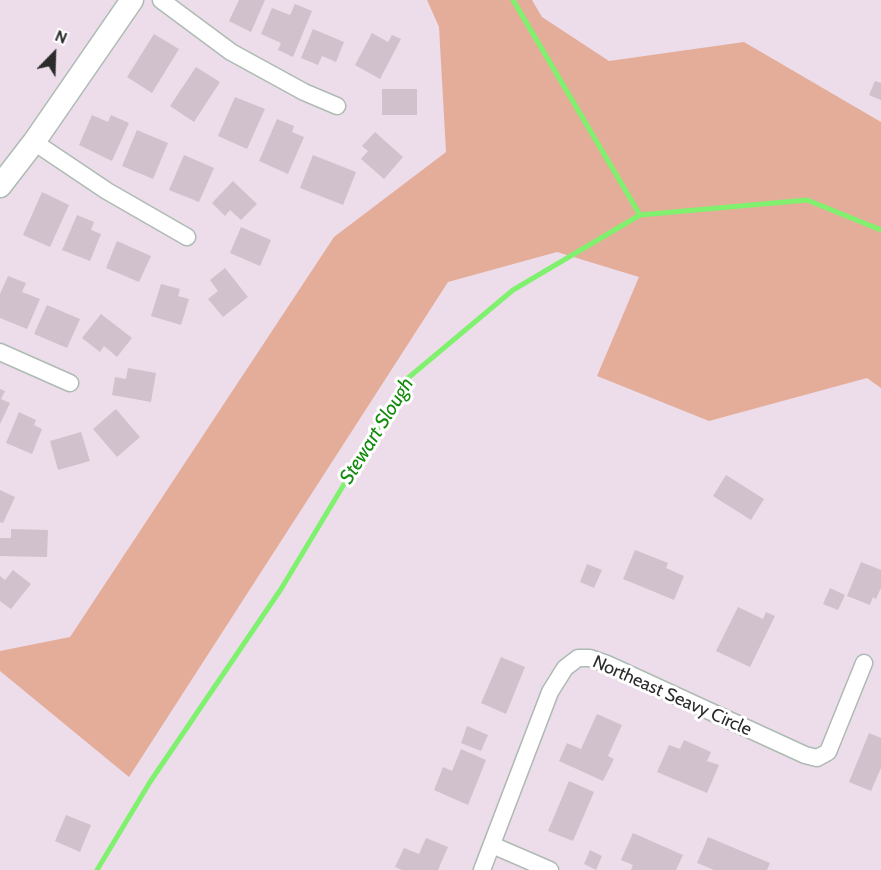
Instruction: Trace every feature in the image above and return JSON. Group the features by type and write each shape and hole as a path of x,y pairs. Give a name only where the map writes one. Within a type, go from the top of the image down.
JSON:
{"street":[{"path":"0,186 34,142 132,0"},
{"path":"161,0 231,52 304,92 337,106"},
{"path":"34,142 107,191 187,237"},
{"path":"0,352 70,382"},
{"name":"Northeast Seavy Circle","path":"482,870 550,692 565,668 578,658 590,658 607,664 805,755 817,758 828,752 864,663"},
{"path":"492,844 550,870"}],"shaded area":[{"path":"427,0 532,0 542,17 609,61 744,42 881,122 881,388 867,378 709,421 597,376 639,277 557,252 448,282 129,777 0,671 0,651 70,637 334,237 446,152 439,27"}],"building":[{"path":"239,0 265,0 251,32 229,21"},
{"path":"295,4 312,11 293,57 278,50 281,43 261,34 272,8 290,15"},
{"path":"313,29 344,42 336,62 322,56 318,65 301,58"},
{"path":"372,33 388,42 392,35 401,39 380,79 355,65"},
{"path":"154,34 179,49 152,93 127,77"},
{"path":"196,67 220,82 194,122 170,106"},
{"path":"875,81 881,83 881,100 869,95"},
{"path":"382,89 417,89 417,115 382,115"},
{"path":"235,97 265,109 247,149 218,136"},
{"path":"92,115 108,122 111,115 129,123 112,161 79,145"},
{"path":"277,119 294,126 292,132 304,137 288,174 259,161"},
{"path":"137,130 168,143 153,179 122,166"},
{"path":"375,132 403,157 384,179 361,159 368,151 362,146"},
{"path":"184,155 214,168 199,202 169,190"},
{"path":"313,155 356,172 343,205 300,188"},
{"path":"233,181 257,204 241,220 230,210 225,216 212,203"},
{"path":"42,192 69,205 50,247 23,235"},
{"path":"77,215 94,222 91,230 101,234 90,261 62,250"},
{"path":"241,227 271,240 260,266 230,253"},
{"path":"117,241 151,256 139,282 106,268"},
{"path":"225,268 248,297 223,317 208,299 218,291 210,280"},
{"path":"8,276 26,283 22,292 40,299 27,329 0,318 0,294"},
{"path":"161,284 180,289 178,296 189,299 181,325 151,316"},
{"path":"47,305 80,319 67,348 34,334"},
{"path":"101,314 132,338 117,357 104,346 100,352 82,338"},
{"path":"128,368 156,373 151,402 112,395 115,377 126,379"},
{"path":"0,389 5,391 1,399 10,403 0,424"},
{"path":"116,409 140,437 117,457 93,429"},
{"path":"19,412 36,420 34,425 42,429 32,454 6,443"},
{"path":"81,432 90,461 58,470 50,441"},
{"path":"726,475 764,499 751,520 713,496"},
{"path":"0,490 15,497 3,523 0,522"},
{"path":"11,529 48,530 47,557 0,556 0,538 11,538"},
{"path":"635,550 668,563 666,568 684,576 674,600 623,579"},
{"path":"861,562 881,570 881,588 876,599 873,597 870,605 847,596"},
{"path":"587,564 602,570 594,588 580,582"},
{"path":"13,570 31,584 11,609 0,601 0,576 5,580"},
{"path":"830,588 845,595 838,610 823,604"},
{"path":"738,607 763,619 766,612 775,616 750,667 716,651"},
{"path":"501,657 525,667 506,714 481,703"},
{"path":"597,714 622,725 608,756 614,759 603,781 559,761 567,743 581,749"},
{"path":"467,726 488,735 481,751 461,743"},
{"path":"869,733 881,738 881,768 871,791 849,782"},
{"path":"684,740 711,752 707,761 719,765 707,793 657,772 669,745 680,749"},
{"path":"461,749 486,760 468,805 434,790 443,767 452,771"},
{"path":"569,781 594,792 573,841 548,831"},
{"path":"66,815 91,825 80,852 55,841"},
{"path":"633,833 683,855 676,870 631,870 633,865 621,860"},
{"path":"708,837 770,863 767,870 714,870 697,863"},
{"path":"426,838 448,847 438,870 402,870 395,867 404,848 419,854"},
{"path":"590,850 602,856 596,870 584,864"}],"waterway":[{"path":"513,0 640,215"},
{"name":"Stewart Slough","path":"97,870 150,782 281,589 408,378 513,290 640,215 807,200 881,230"}]}
